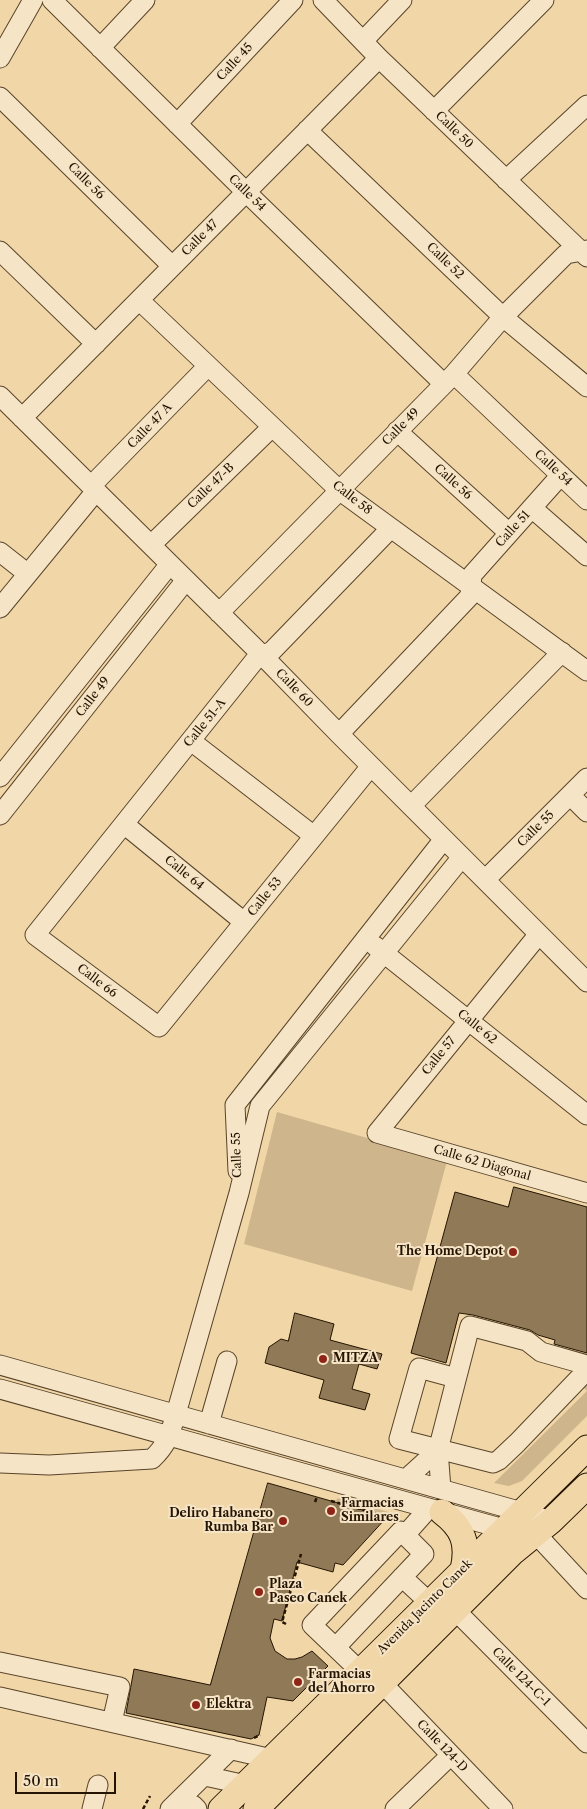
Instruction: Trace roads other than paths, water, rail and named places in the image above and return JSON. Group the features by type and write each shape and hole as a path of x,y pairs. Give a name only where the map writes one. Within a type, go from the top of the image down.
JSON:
{"main road":[{"name":"Avenida Jacinto Canek","path":"528,1532 522,1512 587,1448"},
{"name":"Avenida Jacinto Canek","path":"221,1809 463,1570 528,1532 587,1486"},
{"path":"437,1503 458,1527 463,1537 466,1551 463,1570"},
{"name":"Avenida Jacinto Canek","path":"256,1809 455,1610 528,1532"}],"street":[{"path":"0,58 33,0"},
{"name":"Calle 54","path":"52,0 246,192 449,379 587,500"},
{"path":"100,48 146,0"},
{"name":"Calle 45","path":"177,124 293,0"},
{"name":"Calle 50","path":"323,0 379,58 585,253"},
{"path":"363,41 402,0"},
{"path":"434,111 544,0"},
{"name":"Calle 47","path":"22,418 379,58"},
{"name":"Calle 56","path":"0,97 172,266"},
{"path":"506,180 587,105"},
{"name":"Calle 52","path":"307,130 503,318 587,387"},
{"path":"0,251 96,344"},
{"name":"Calle 49","path":"220,613 449,379 503,318 566,254 585,253"},
{"name":"Calle 58","path":"139,300 339,490 562,652 585,665"},
{"name":"Calle 47 A","path":"94,489 208,366"},
{"name":"Calle 60","path":"0,396 220,613 587,982"},
{"name":"Calle 47-B","path":"151,545 272,427"},
{"name":"Calle 56","path":"397,431 509,533"},
{"name":"Calle 51","path":"471,586 472,574 561,476"},
{"path":"0,608 94,489"},
{"path":"532,508 587,556"},
{"name":"Calle 51-A","path":"35,935 255,660 272,651 391,528"},
{"path":"0,552 28,574"},
{"name":"Calle 49","path":"0,777 170,564"},
{"name":"Calle 49","path":"0,815 186,580"},
{"path":"339,734 470,596 471,586"},
{"path":"411,806 562,652"},
{"path":"60,702 78,717"},
{"path":"191,741 314,836"},
{"name":"Calle 53","path":"159,1027 371,766"},
{"name":"Calle 55","path":"485,880 587,778"},
{"path":"570,795 587,812"},
{"name":"Calle 64","path":"124,824 244,922"},
{"name":"Calle 55","path":"239,1192 235,1105 444,840"},
{"name":"Calle 55","path":"239,1192 260,1106 462,857"},
{"name":"Calle 57","path":"377,1133 539,934"},
{"name":"Calle 66","path":"35,935 159,1027"},
{"name":"Calle 62","path":"366,939 587,1115"},
{"name":"Calle 62 Diagonal","path":"377,1133 587,1193"},
{"path":"0,1463 49,1465 152,1459 162,1450 170,1436 239,1192"},
{"path":"437,1503 438,1450 470,1326 527,1341 541,1352 587,1365"},
{"path":"204,1422 221,1360"},
{"path":"0,1365 406,1479 437,1503 528,1532 587,1589"},
{"path":"456,1378 419,1368 399,1439 493,1463 499,1460 587,1370"},
{"path":"0,1389 398,1500 522,1512"},
{"path":"406,1479 438,1450"},
{"path":"336,1647 424,1554 399,1528 398,1500"},
{"path":"360,1672 312,1625 399,1528 437,1503"},
{"path":"402,1577 430,1603"},
{"name":"Calle 124-C-1","path":"455,1610 587,1743"},
{"path":"0,1662 120,1687 112,1722"},
{"name":"Calle 124-D","path":"382,1683 503,1809"},
{"path":"0,1697 272,1759"},
{"path":"174,1805 231,1749"},
{"path":"395,1809 451,1755"},
{"path":"205,1776 246,1785"},
{"path":"92,1809 98,1785"},
{"path":"174,1805 193,1805 197,1809"}],"place":[{"name":"The Home Depot","path":"513,1252"},
{"name":"MITZA","path":"323,1359"},
{"name":"Farmacias Similares","path":"331,1511"},
{"name":"Deliro Habanero Rumba Bar","path":"283,1521"},
{"name":"Plaza Paseo Canek","path":"259,1592"},
{"name":"Farmacias del Ahorro","path":"298,1682"},
{"name":"Elektra","path":"196,1705"}]}
